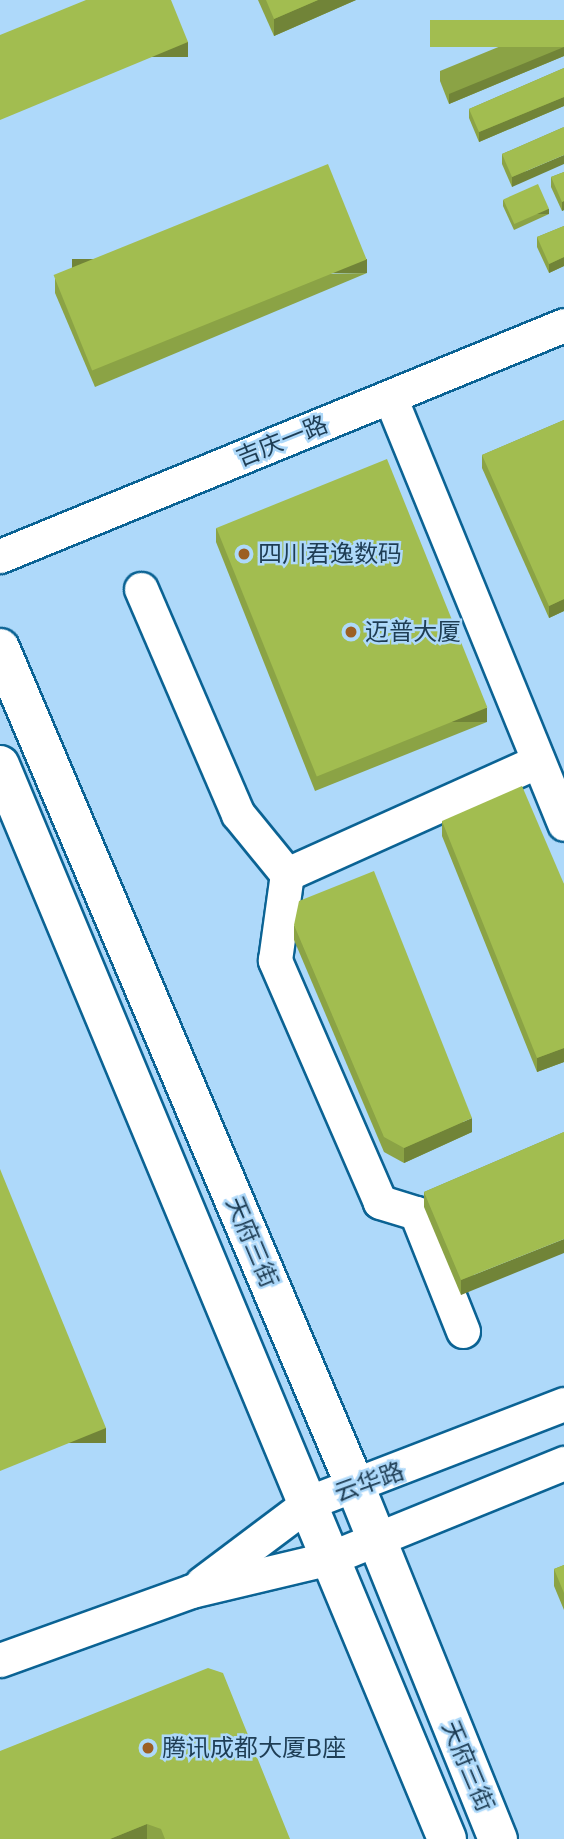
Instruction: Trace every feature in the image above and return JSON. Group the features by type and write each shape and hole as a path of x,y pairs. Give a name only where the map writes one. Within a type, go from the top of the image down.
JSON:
{"street":[{"name":"吉庆一路","path":"0,556 564,326"},
{"path":"390,397 564,824"},
{"path":"141,589 238,814 287,874 275,960 380,1202 416,1213 463,1331"},
{"name":"天府三街","path":"0,648 356,1488 374,1540 498,1839"},
{"path":"287,874 538,761"},
{"name":"天府三街","path":"0,765 310,1502 330,1558 447,1839"},
{"name":"云华路","path":"192,1591 310,1502 356,1488 564,1404"},
{"name":"云华路","path":"0,1660 192,1591 330,1558 564,1463"}],"building":[{"path":"86,0 171,0 188,42 0,120 0,35"},
{"path":"266,0 318,0 274,19"},
{"path":"430,20 564,20 564,47 430,47"},
{"path":"564,68 564,97 479,132 469,109"},
{"path":"564,127 564,155 512,177 502,154"},
{"path":"328,164 367,259 92,370 54,275"},
{"path":"564,172 564,201 562,202 551,177"},
{"path":"538,184 549,209 514,224 503,199"},
{"path":"564,226 564,257 549,264 537,237"},
{"path":"564,420 564,599 549,606 482,455"},
{"name":"迈普大厦","path":"387,459 487,707 317,776 216,528"},
{"path":"522,786 564,884 564,1048 537,1058 442,821"},
{"path":"374,871 472,1118 404,1148 384,1137 294,925 299,901"},
{"path":"564,1132 564,1239 461,1280 424,1192"},
{"path":"0,1169 106,1428 0,1471"},
{"path":"564,1565 564,1593 554,1569"},
{"name":"腾讯成都大厦B座","path":"208,1668 223,1673 290,1839 165,1839 161,1829 147,1824 110,1839 0,1839 0,1751"}],"place":[{"name":"四川君逸数码","path":"244,554"},
{"name":"迈普大厦","path":"351,632"},
{"name":"腾讯成都大厦B座","path":"148,1748"}]}
